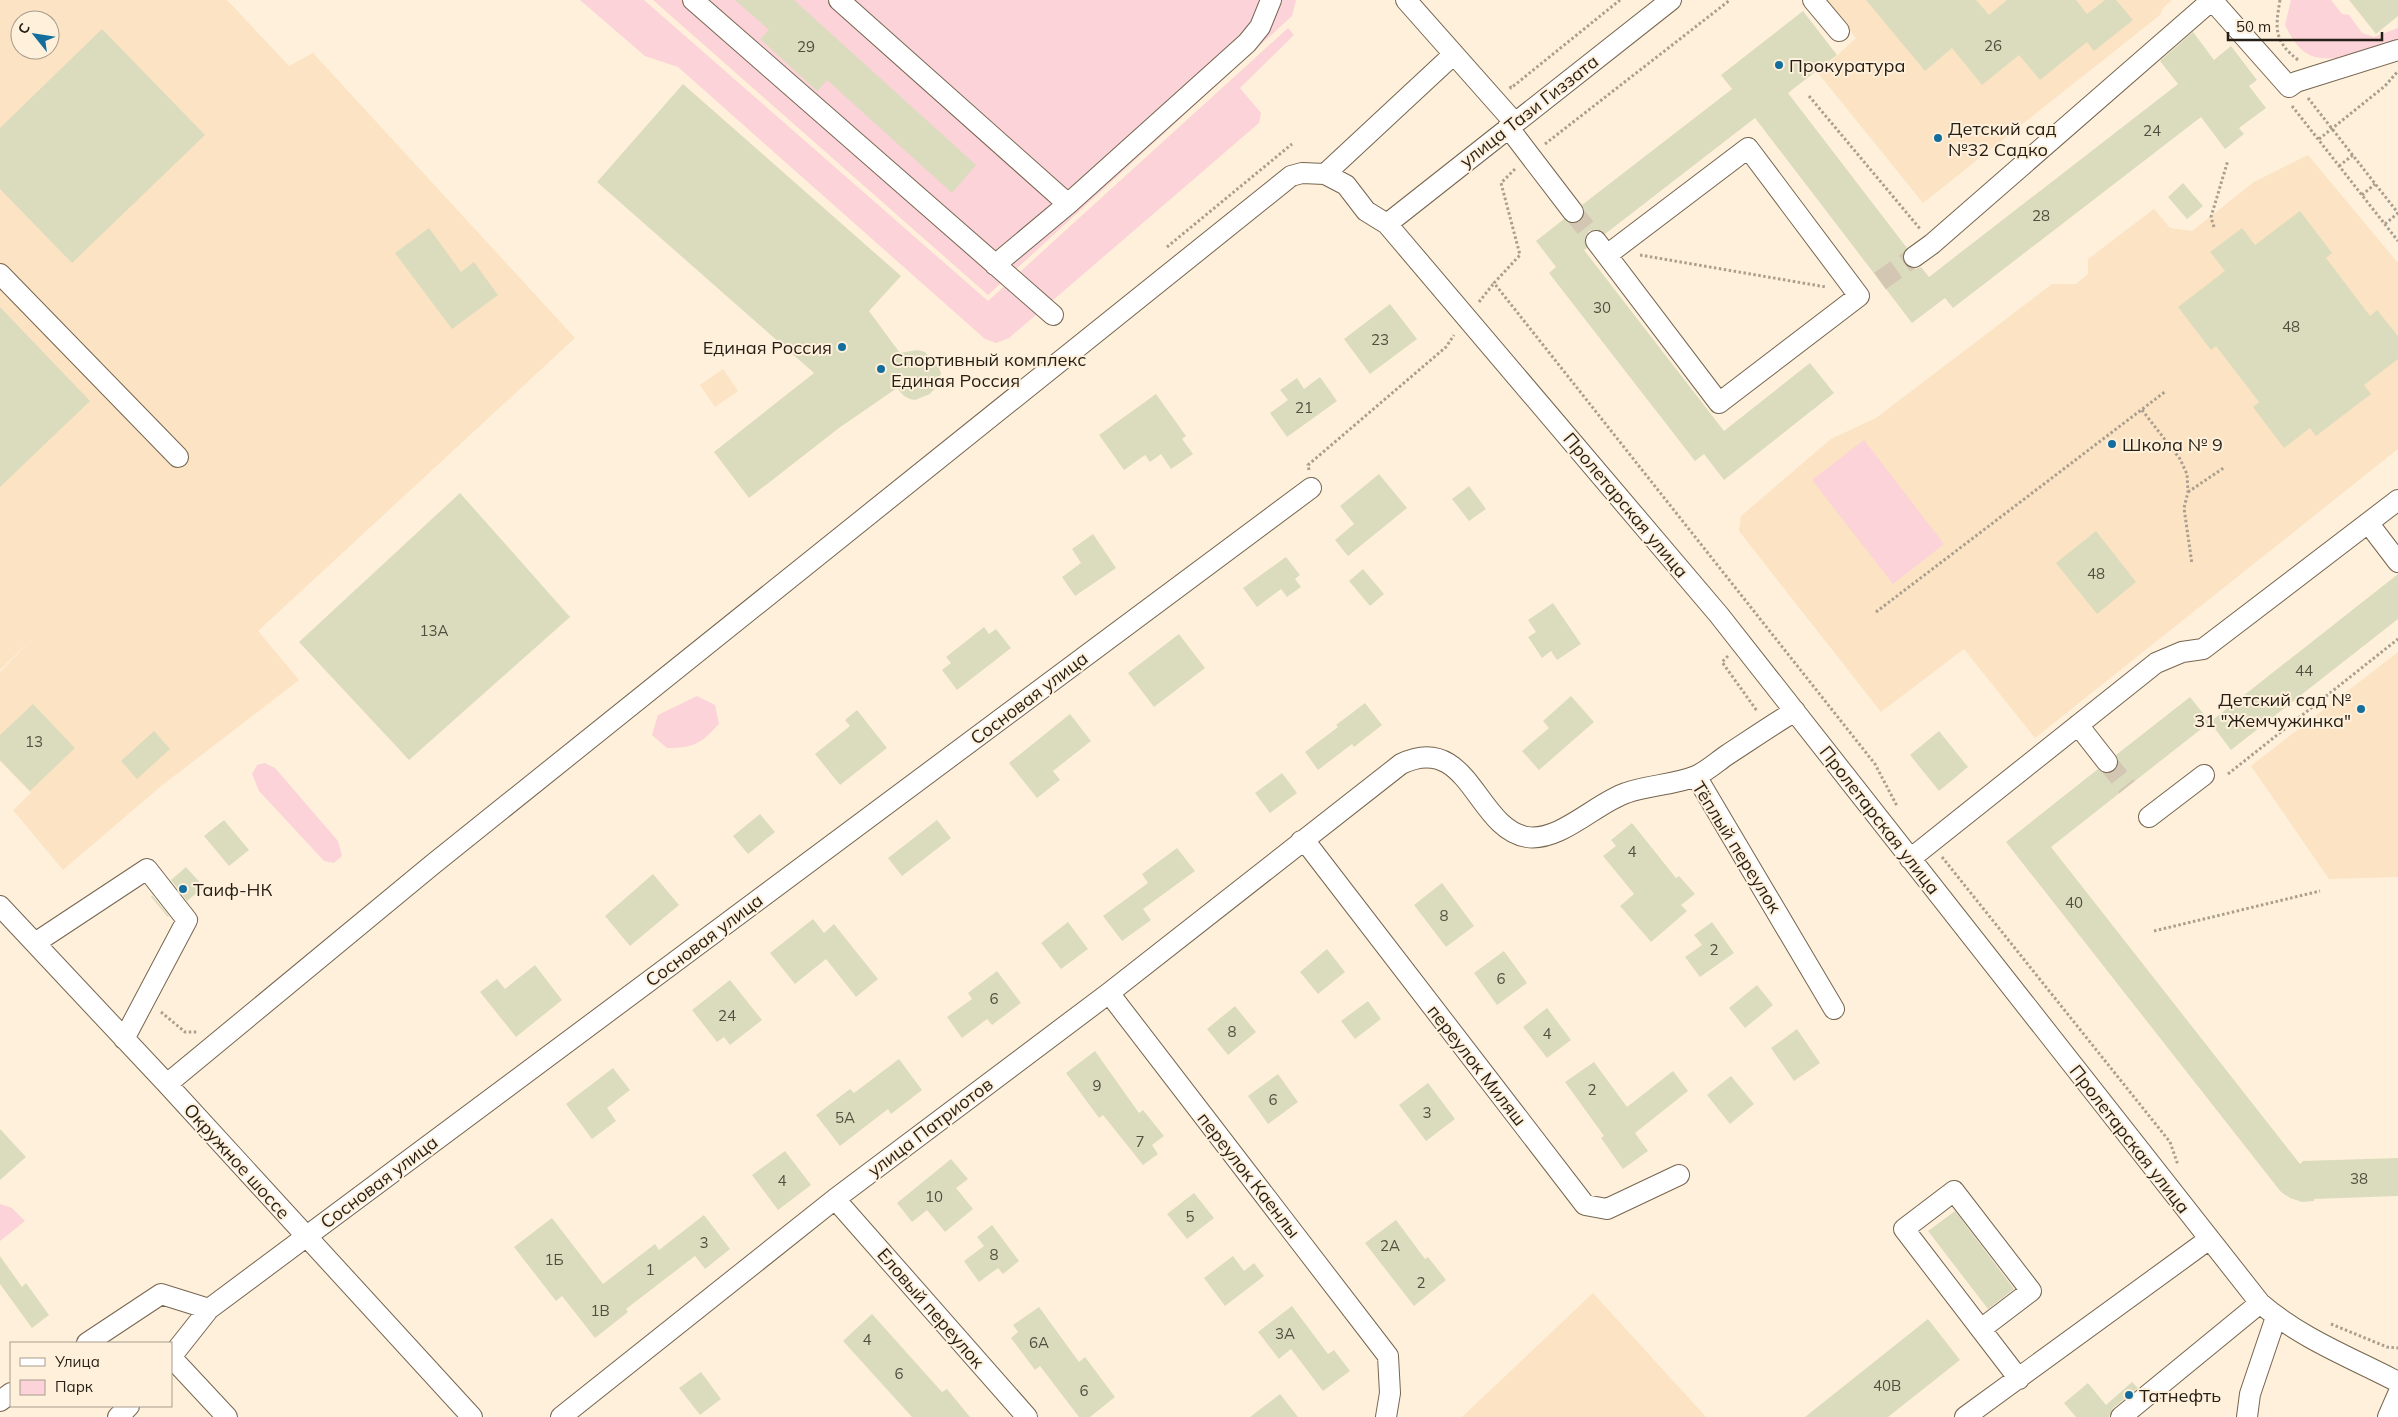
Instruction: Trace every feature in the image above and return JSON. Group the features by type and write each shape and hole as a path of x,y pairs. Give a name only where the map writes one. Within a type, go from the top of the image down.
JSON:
{"street":[{"path":"693,0 1053,315"},
{"path":"839,0 1068,204"},
{"path":"995,265 1068,204 1246,44 1260,27 1271,0"},
{"path":"1406,0 1454,54 1511,124 1530,155 1573,212"},
{"name":"улица Тази Гиззата","path":"1388,224 1511,124 1671,0"},
{"path":"1813,0 1839,31"},
{"path":"1914,257 1932,244 2212,0 2292,91 2398,50"},
{"path":"167,1084 432,865 1291,176 1302,173 1325,174 1454,54"},
{"path":"1748,148 1858,296 1719,403 1605,249 1748,148"},
{"name":"Пролетарская улица","path":"1325,174 1346,185 1366,211 1388,224 1719,615 2208,1240 2260,1303 2276,1317 2398,1382"},
{"path":"0,274 178,457"},
{"name":"Сосновая улица","path":"172,1356 209,1309 1311,488"},
{"path":"1910,859 2156,663 2182,652 2203,649 2398,500"},
{"path":"2369,524 2398,562"},
{"path":"1696,776 1794,711"},
{"path":"2078,725 2107,762"},
{"name":"Тёплый переулок","path":"1304,843 1401,764 1413,758 1425,756 1447,762 1506,828 1527,837 1539,838 1553,834 1625,793 1696,776 1834,1009"},
{"path":"2150,817 2204,775"},
{"name":"улица Патриотов","path":"562,1417 835,1199 1109,993 1304,843"},
{"name":"переулок Миляш","path":"1304,843 1585,1205 1608,1209 1680,1175"},
{"path":"35,943 148,869 187,920 124,1039"},
{"name":"Окружное шоссе","path":"0,906 167,1084 472,1417"},
{"name":"переулок Каенлы","path":"1109,993 1388,1356 1390,1393 1386,1417"},
{"path":"1981,1330 2031,1292 1954,1191 1904,1229 2018,1379"},
{"name":"Еловый переулок","path":"835,1199 1026,1417"},
{"path":"1965,1417 2208,1240"},
{"path":"89,1342 161,1294 209,1309"},
{"path":"2121,1417 2260,1303"},
{"path":"2247,1417 2250,1394 2276,1317"},
{"name":"Сосновая улица","path":"172,1358 227,1417"},
{"path":"2388,1417 2398,1394"},
{"path":"118,1417 128,1407"}],"path":[{"path":"1505,82 1511,88 1620,0"},
{"path":"1311,488 1308,465 1446,347 1494,283 1520,255 1501,182 1530,155 1730,0"},
{"path":"2280,0 2276,32 2280,42 2297,60 2302,61"},
{"path":"2297,60 2292,91 2319,139 2398,241"},
{"path":"2319,139 2385,86 2398,71"},
{"path":"2292,91 2332,129 2398,213 2384,224"},
{"path":"1809,96 1932,244"},
{"path":"2339,166 2353,155"},
{"path":"2214,227 2211,217 2228,160"},
{"path":"2362,195 2375,184"},
{"path":"1605,249 1855,291"},
{"path":"1494,283 1875,764 1898,808"},
{"path":"1876,612 2166,392"},
{"path":"2142,410 2180,459 2187,474 2188,492 2184,508 2192,564"},
{"path":"2188,492 2225,467"},
{"path":"2228,774 2398,639"},
{"path":"1931,843 2170,1142 2181,1171"},
{"path":"2154,931 2320,891"},
{"path":"2325,1322 2387,1347 2398,1348"}],"shaded area":[{"path":"0,0 227,0 289,66 313,53 575,338 258,631 299,680 160,787 63,870 13,810 31,793 0,761 0,672 36,635 0,670"},
{"name":"Детский сад №32 Садко","path":"1825,0 2172,0 2163,8 2160,15 1923,203 1818,73 1856,38"},
{"name":"Школа № 9","path":"2308,155 2398,263 2398,449 2035,738 1964,649 1881,712 1739,531 1741,516 1831,439 1876,418 2052,284 2076,284 2088,274 2088,259 2154,209 2170,228 2192,231 2254,182"},
{"path":"723,369 738,391 715,407 700,385"},
{"name":"Детский сад № 31 \"Жемчужинка\"","path":"2398,652 2398,877 2329,879 2251,766"},
{"path":"1593,1293 1706,1417 1462,1417"}],"green space":[{"path":"580,0 644,0 988,301 1288,28 1294,35 1240,88 1261,113 1259,123 1009,338 996,343 985,339 678,67 645,56"},
{"path":"653,0 1296,0 1292,16 988,295"},
{"path":"2291,0 2331,0 2342,14 2349,15 2362,33 2374,37 2398,28 2398,44 2351,56 2338,58 2315,57 2299,47 2285,25"},
{"path":"1864,440 1944,544 1893,584 1812,480"},
{"path":"697,696 715,705 719,724 696,744 667,748 652,735 658,715"},
{"path":"265,763 275,768 338,841 342,856 334,863 324,861 259,791 252,774 257,765"},
{"path":"0,1204 12,1208 25,1221 0,1241"}],"building":[{"path":"735,0 794,0 976,165 952,193 827,80 817,91 760,39 769,30"},
{"path":"1866,0 1976,0 1989,15 2007,0 2076,0 2087,14 2105,0 2116,0 2133,20 2094,51 2087,42 2040,80 2019,55 1982,85 1952,48 1925,71"},
{"path":"2349,0 2398,0 2398,16 2376,34"},
{"path":"1803,11 1837,55 1788,93 1907,248 1902,258 1905,264 1915,269 1921,267 1929,277 2178,84 2160,61 2193,32 2214,60 2231,46 2257,80 2249,86 2266,108 2239,128 2244,134 2225,149 2201,117 1953,308 1945,298 1912,323 1755,118 1605,234 1600,230 1589,231 1585,237 1587,248 1584,250 1724,431 1810,363 1834,393 1724,480 1704,454 1695,461 1549,273 1556,267 1536,241 1564,219 1574,224 1581,221 1585,211 1582,205 1732,89 1721,75"},
{"path":"102,29 205,135 72,263 0,189 0,128"},
{"path":"683,84 901,276 869,311 900,353 917,350 925,352 938,366 941,373 935,388 930,394 915,400 904,396 897,388 839,428 749,498 714,452 814,373 597,182"},
{"path":"2183,183 2203,206 2187,219 2168,197"},
{"path":"2300,211 2332,253 2326,258 2370,316 2377,310 2398,336 2398,359 2364,385 2371,394 2316,436 2310,428 2284,448 2253,407 2259,402 2216,346 2211,350 2178,307 2225,271 2210,252 2242,228 2255,245"},
{"path":"429,228 461,272 474,262 498,295 452,329 395,253"},
{"path":"1390,304 1417,339 1370,374 1344,339"},
{"path":"0,307 90,401 0,487"},
{"path":"1320,377 1337,401 1287,437 1270,413 1288,400 1280,390 1297,378 1304,389"},
{"path":"1156,394 1186,436 1182,439 1193,454 1171,469 1161,454 1150,462 1145,455 1124,470 1099,435"},
{"path":"1379,474 1407,508 1348,556 1335,540 1354,524 1340,506"},
{"path":"1469,486 1486,509 1469,521 1452,499"},
{"path":"460,493 570,617 409,760 299,642"},
{"path":"2096,531 2136,582 2097,614 2056,563"},
{"path":"1093,534 1116,568 1075,596 1062,577 1081,563 1072,549"},
{"path":"1286,557 1300,575 1295,579 1301,587 1287,597 1281,589 1257,607 1243,588"},
{"path":"1363,569 1384,594 1370,606 1349,581"},
{"path":"2398,574 2398,619 2231,750 2210,722"},
{"path":"1553,603 1581,644 1557,660 1551,651 1542,658 1528,637 1536,632 1528,620"},
{"path":"984,627 989,634 996,629 1011,648 957,690 942,670 951,663 946,657"},
{"path":"1179,634 1205,668 1154,707 1128,673"},
{"path":"1571,696 1594,722 1539,770 1522,751 1549,728 1543,721"},
{"path":"2190,697 2210,722 2051,847 2300,1164 2303,1161 2398,1158 2398,1196 2314,1199 2314,1201 2302,1202 2290,1198 2281,1192 2006,842 2098,769 2103,773 2114,772 2118,766 2116,755"},
{"path":"1365,703 1382,725 1354,747 1352,744 1318,770 1305,752 1338,727 1336,725"},
{"path":"33,704 75,748 30,791 0,760 0,735"},
{"path":"857,710 887,748 840,785 815,754 850,726 845,720"},
{"path":"1070,714 1091,741 1053,771 1060,780 1037,798 1009,763"},
{"path":"154,731 170,749 137,779 121,761"},
{"path":"1939,731 1968,767 1939,791 1910,755"},
{"path":"1282,773 1297,793 1270,813 1255,793"},
{"path":"760,814 775,832 748,854 733,836"},
{"path":"224,820 249,850 229,866 204,836"},
{"path":"937,820 951,838 902,876 888,858"},
{"path":"1632,823 1676,878 1679,876 1695,894 1681,905 1687,911 1651,942 1620,906 1634,894 1603,856 1616,846 1611,840"},
{"path":"1177,848 1195,871 1143,909 1151,920 1122,941 1103,916 1148,883 1142,874"},
{"path":"186,867 204,887 187,901 171,880"},
{"path":"653,874 679,905 630,946 605,916"},
{"path":"1442,883 1474,926 1446,947 1414,905"},
{"path":"152,895 169,916 168,917 151,897"},
{"path":"813,919 824,933 834,924 878,979 856,997 826,959 795,984 770,953"},
{"path":"1068,922 1088,949 1061,969 1041,943"},
{"path":"1712,922 1734,953 1700,977 1685,957 1702,945 1694,935"},
{"path":"1327,949 1345,972 1318,994 1300,972"},
{"path":"1504,951 1527,983 1497,1005 1474,973"},
{"path":"535,965 562,1000 516,1037 480,992 497,979 505,989"},
{"path":"997,971 1021,1003 992,1025 987,1019 962,1038 947,1017 972,999 968,993"},
{"path":"730,980 762,1020 730,1045 724,1037 717,1042 692,1010"},
{"path":"1757,985 1773,1005 1745,1028 1729,1008"},
{"path":"1368,1001 1381,1019 1355,1039 1341,1021"},
{"path":"1235,1006 1256,1032 1228,1055 1207,1029"},
{"path":"1547,1008 1571,1040 1547,1058 1523,1027"},
{"path":"1797,1029 1820,1063 1794,1081 1771,1048"},
{"path":"1095,1051 1139,1113 1143,1110 1164,1136 1152,1145 1158,1154 1143,1165 1103,1115 1099,1118 1066,1073"},
{"path":"899,1059 922,1090 891,1114 888,1109 840,1146 816,1115 850,1089 854,1093"},
{"path":"1594,1062 1627,1107 1673,1071 1688,1091 1635,1133 1648,1151 1623,1169 1601,1138 1604,1136 1565,1082"},
{"path":"613,1068 630,1090 607,1108 616,1121 592,1139 566,1104"},
{"path":"1278,1074 1298,1102 1268,1124 1248,1096"},
{"path":"1731,1076 1754,1104 1730,1124 1707,1095"},
{"path":"1428,1083 1455,1119 1426,1141 1399,1105"},
{"path":"0,1129 26,1157 0,1180"},
{"path":"785,1151 811,1185 778,1210 752,1175"},
{"path":"951,1159 968,1179 956,1188 973,1209 945,1232 927,1210 912,1222 897,1203"},
{"path":"1194,1193 1214,1218 1187,1239 1167,1214"},
{"path":"1955,1211 2014,1289 1988,1309 1928,1231"},
{"path":"704,1215 730,1249 705,1269 695,1256 626,1309 628,1312 595,1338 562,1296 556,1301 514,1247 552,1218 603,1284 655,1244 659,1250"},
{"path":"1396,1220 1425,1259 1428,1257 1446,1280 1414,1306 1365,1243"},
{"path":"992,1225 1019,1261 1003,1274 998,1268 979,1282 964,1261 984,1246 977,1237"},
{"path":"0,1256 22,1287 26,1283 49,1315 32,1328 0,1284"},
{"path":"1233,1256 1244,1271 1254,1263 1264,1276 1225,1306 1204,1278"},
{"path":"1292,1306 1328,1354 1334,1350 1350,1371 1323,1391 1291,1349 1279,1359 1258,1332"},
{"path":"1039,1307 1079,1362 1085,1357 1115,1397 1090,1417 1079,1417 1040,1366 1035,1370 1011,1338 1018,1332 1013,1325"},
{"path":"872,1314 942,1392 947,1389 970,1417 912,1417 843,1341"},
{"path":"1928,1319 1960,1360 1888,1417 1805,1417"},
{"path":"701,1372 721,1399 700,1415 679,1388"},
{"path":"2132,1382 2138,1388 2113,1408 2109,1417 2076,1417 2064,1403 2088,1383 2106,1405"},
{"path":"1280,1394 1298,1417 1250,1417"}],"tunnel":[{"path":"1573,212 1596,241"},
{"path":"1880,281 1914,257"},
{"path":"2107,762 2127,787"}],"place":[{"name":"Прокуратура","path":"1779,65"},
{"name":"Детский сад №32 Садко","path":"1938,138"},
{"name":"Единая Россия","path":"842,347"},
{"name":"Спортивный комплекс Единая Россия","path":"881,369"},
{"name":"Школа № 9","path":"2112,444"},
{"name":"Детский сад № 31 \"Жемчужинка\"","path":"2361,709"},
{"name":"Таиф-НК","path":"183,889"},
{"name":"Татнефть","path":"2129,1395"}]}
